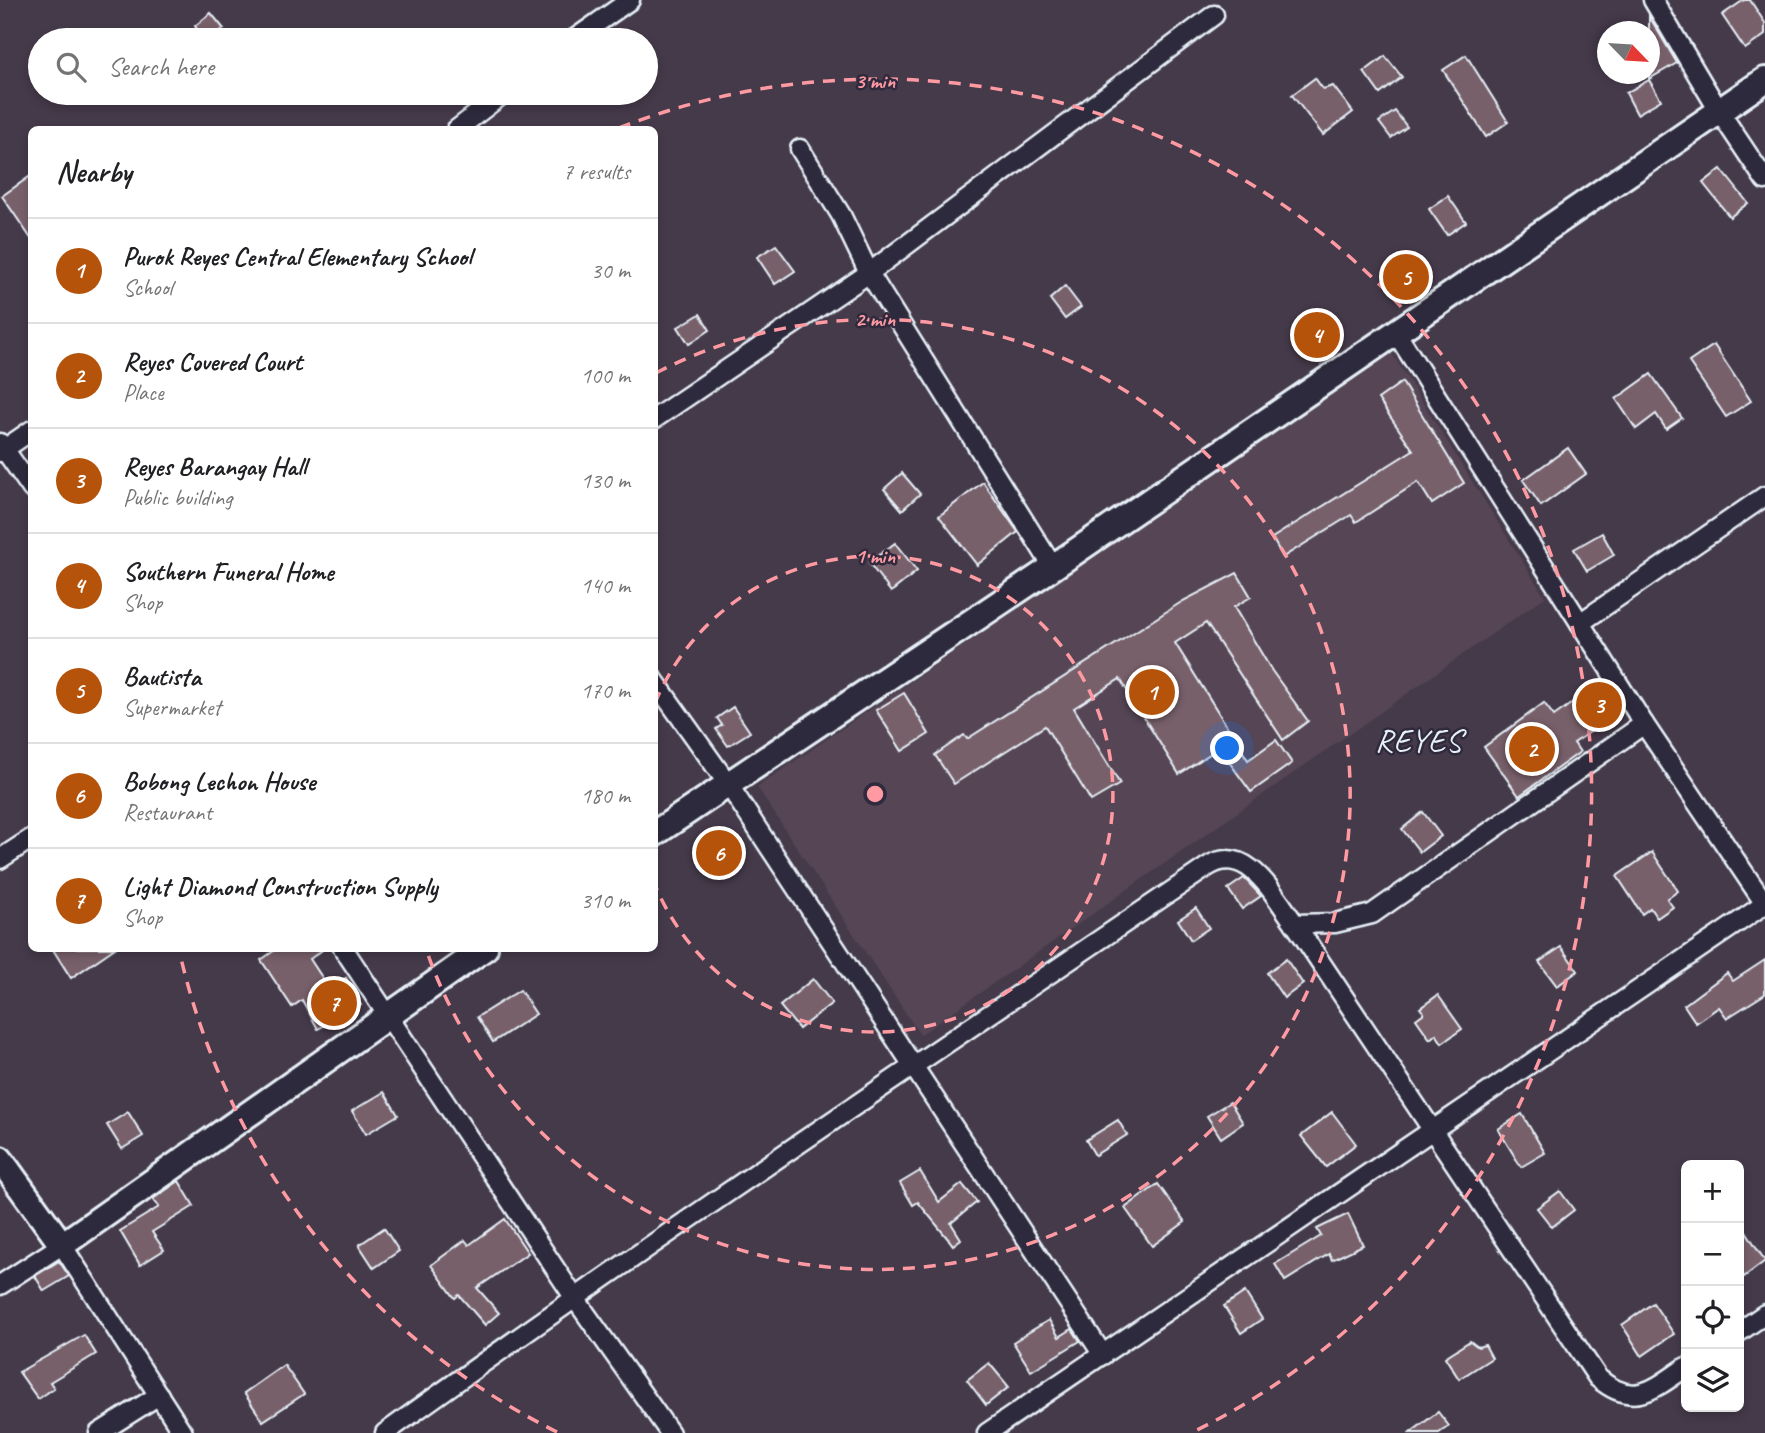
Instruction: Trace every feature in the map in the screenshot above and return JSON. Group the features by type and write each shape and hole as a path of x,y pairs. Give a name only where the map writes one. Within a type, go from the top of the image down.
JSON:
{"main road":[{"path":"658,831 1053,566 1765,80"},
{"path":"0,1159 62,1245 479,952"}],"street":[{"path":"590,28 630,0"},
{"path":"1653,0 1718,111 1765,180"},
{"path":"658,416 869,273 1214,15"},
{"path":"461,126 488,105"},
{"path":"800,149 841,215 869,273 1053,566"},
{"path":"987,1433 1765,904 1644,724 1395,331"},
{"path":"28,432 1,448 28,484"},
{"path":"1580,623 1765,496"},
{"path":"658,686 728,784 1103,1355"},
{"path":"1295,924 1335,923 1371,914 1644,724"},
{"path":"0,859 28,841"},
{"path":"385,1433 574,1297 1217,860 1246,864 1256,872 1295,924 1598,1378 1624,1395 1639,1395 1658,1387 1681,1371"},
{"path":"346,952 574,1297 670,1433"},
{"path":"0,1284 62,1245 183,1433"},
{"path":"1744,1329 1765,1314"},
{"path":"99,1433 159,1395"}],"shaded area":[{"path":"1391,352 1545,597 920,1035 757,787"}],"building":[{"path":"1744,0 1750,0 1765,23 1765,35 1745,49 1722,15"},
{"path":"211,13 223,28 196,28 195,26"},
{"path":"1660,34 1677,63 1660,73"},
{"path":"1466,55 1508,122 1486,137 1443,70"},
{"path":"1385,56 1402,77 1380,94 1364,72"},
{"path":"1315,78 1323,89 1333,86 1353,112 1323,135 1292,95"},
{"path":"1642,84 1651,84 1661,100 1637,114 1626,93"},
{"path":"1395,111 1407,127 1391,138 1379,122"},
{"path":"1721,169 1748,203 1730,217 1703,183"},
{"path":"28,178 28,234 2,196"},
{"path":"1448,196 1466,222 1447,235 1429,209"},
{"path":"776,245 795,271 775,284 757,257"},
{"path":"1065,286 1081,307 1065,319 1050,299"},
{"path":"700,314 710,330 689,344 678,327"},
{"path":"1714,345 1751,401 1726,417 1689,362"},
{"path":"1651,374 1682,418 1666,429 1656,414 1636,429 1616,399"},
{"path":"1402,382 1464,483 1432,504 1418,482 1356,522 1351,515 1283,557 1272,538 1413,450 1378,399"},
{"path":"1568,448 1586,474 1541,506 1523,480"},
{"path":"902,473 920,494 902,510 884,489"},
{"path":"983,482 1018,532 977,565 939,516"},
{"path":"1602,533 1614,555 1587,571 1574,549"},
{"path":"895,543 917,571 891,592 869,563"},
{"path":"1237,573 1251,597 1234,607 1272,671 1308,721 1283,740 1206,623 1175,643 1248,760 1276,740 1292,763 1251,792 1219,748 1179,774 1120,679 1074,708 1120,784 1091,801 1045,726 954,784 935,755 964,735 967,739 1183,601"},
{"path":"1603,681 1622,710 1574,743 1580,752 1519,796 1484,747 1544,703 1554,716"},
{"path":"904,693 929,734 902,751 876,710"},
{"path":"733,707 750,732 728,746 716,729 722,725 717,718"},
{"path":"1423,812 1441,836 1420,852 1402,829"},
{"path":"1652,852 1678,891 1667,899 1673,907 1657,918 1650,908 1642,914 1617,876"},
{"path":"1244,878 1261,896 1242,909 1228,889"},
{"path":"1196,908 1209,928 1191,940 1178,920"},
{"path":"1561,947 1578,971 1557,986 1539,962"},
{"path":"55,952 109,952 71,978"},
{"path":"272,952 320,952 310,959 329,988 346,978 361,1005 318,1029 302,1000 292,1007 261,960"},
{"path":"1286,959 1303,984 1284,998 1267,973"},
{"path":"1765,960 1765,994 1727,1018 1719,1007 1696,1023 1684,1005 1727,973 1733,981"},
{"path":"813,979 832,1003 799,1029 780,1006"},
{"path":"520,990 536,1014 493,1042 477,1017"},
{"path":"1438,995 1462,1029 1442,1043 1436,1034 1430,1039 1416,1019 1424,1013 1420,1008"},
{"path":"384,1092 398,1115 366,1134 352,1111"},
{"path":"1230,1102 1243,1123 1221,1138 1207,1116"},
{"path":"128,1112 143,1136 122,1149 107,1125"},
{"path":"1332,1112 1356,1144 1326,1167 1301,1136"},
{"path":"1522,1114 1545,1153 1521,1167 1498,1129"},
{"path":"1118,1120 1127,1135 1095,1155 1086,1140"},
{"path":"920,1171 939,1202 962,1184 977,1202 951,1223 961,1239 953,1245 918,1202 913,1205 900,1183"},
{"path":"179,1181 194,1206 152,1232 164,1250 140,1265 120,1231 159,1207 153,1199"},
{"path":"1158,1184 1185,1222 1152,1246 1125,1208"},
{"path":"1560,1191 1574,1210 1552,1227 1537,1208"},
{"path":"1348,1214 1363,1245 1332,1260 1329,1254 1285,1281 1275,1264 1321,1236 1317,1229"},
{"path":"505,1219 528,1253 477,1288 499,1313 485,1325 459,1295 455,1298 431,1265 465,1240 469,1245"},
{"path":"384,1228 399,1251 374,1268 359,1245"},
{"path":"1744,1228 1765,1261 1744,1277"},
{"path":"59,1261 69,1276 44,1291 35,1276"},
{"path":"1245,1292 1262,1319 1241,1333 1224,1306"},
{"path":"1653,1303 1674,1334 1642,1356 1622,1325"},
{"path":"1049,1320 1059,1337 1072,1329 1080,1341 1031,1371 1013,1342"},
{"path":"84,1335 96,1354 50,1382 54,1388 38,1399 19,1372"},
{"path":"1470,1341 1478,1347 1485,1345 1492,1358 1459,1379 1445,1357"},
{"path":"989,1363 1009,1387 986,1405 967,1380"},
{"path":"284,1365 304,1394 263,1421 244,1393"},
{"path":"1438,1412 1449,1426 1439,1433 1410,1433"}],"place":[{"name":"Bautista","path":"1406,277"},
{"name":"Southern Funeral Home","path":"1317,335"},
{"name":"Purok Reyes Central Elementary School","path":"1152,692"},
{"name":"Reyes Barangay Hall","path":"1599,705"},
{"name":"Reyes Covered Court","path":"1532,749"},
{"name":"Bobong Lechon House","path":"719,853"},
{"name":"Light Diamond Construction Supply","path":"334,1003"}],"district":[{"name":"REYES","path":"1419,740"}]}
